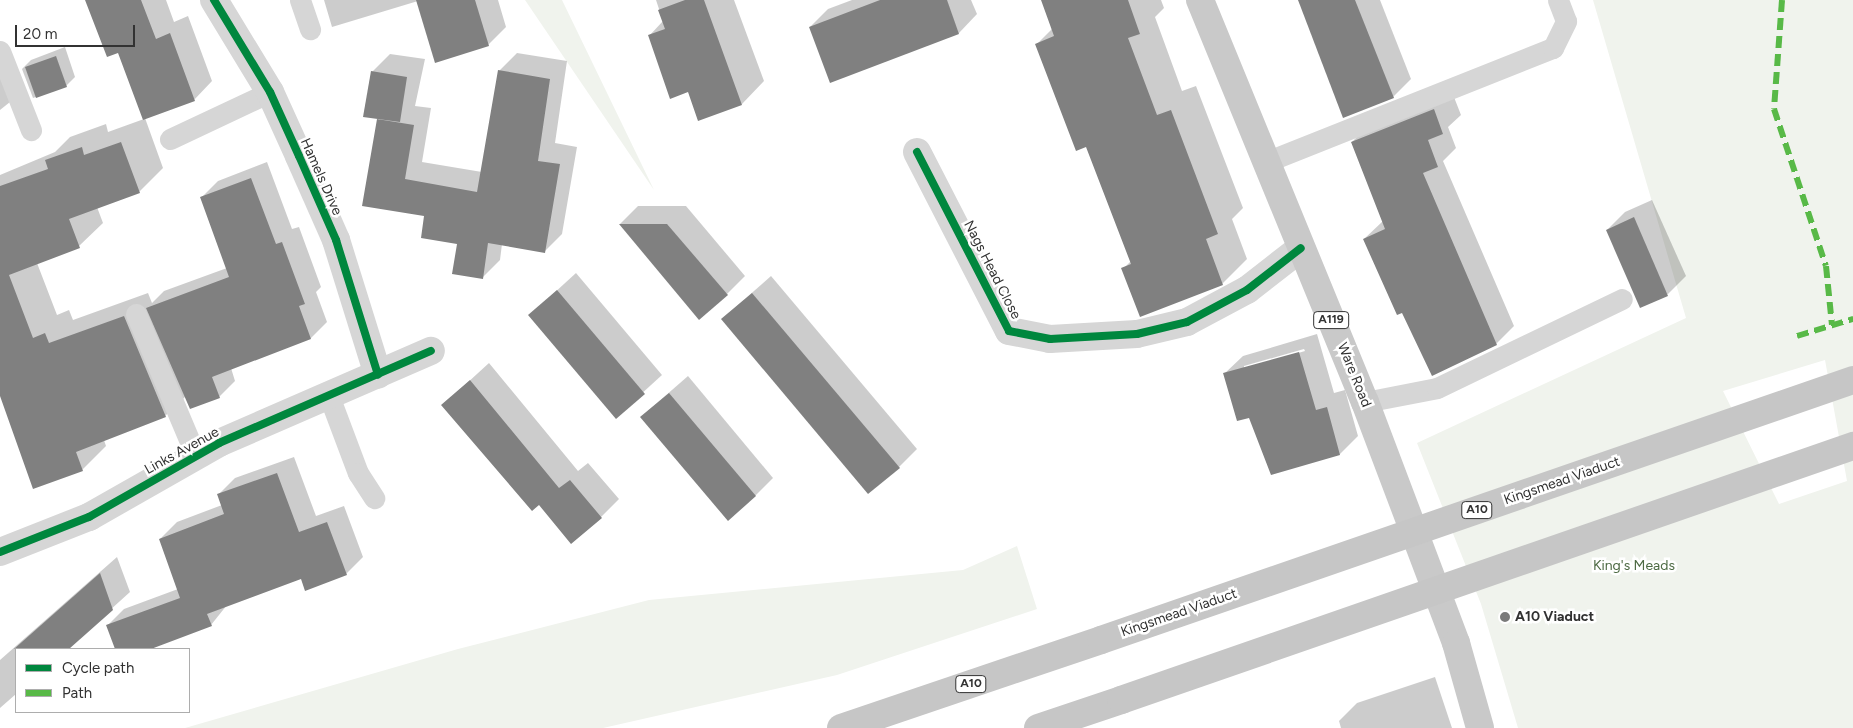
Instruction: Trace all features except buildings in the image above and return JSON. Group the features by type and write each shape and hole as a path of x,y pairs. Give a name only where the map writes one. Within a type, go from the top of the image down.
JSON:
{"highway":[{"name":"Kingsmead Viaduct","path":"841,728 1853,380"},
{"path":"1038,728 1853,446"}],"main road":[{"name":"Ware Road","path":"1200,0 1365,402 1456,643 1480,728"}],"street":[{"name":"Hamels Drive","path":"215,0 270,92 336,240 378,376"},
{"name":"Nags Head Close","path":"917,152 1009,330 1050,339 1137,334 1187,322 1247,290 1301,248"},
{"name":"Links Avenue","path":"0,552 89,517 196,456 431,351"}],"lane":[{"path":"300,0 310,29"},
{"path":"1266,162 1553,48 1566,21 1558,0"},
{"path":"0,51 31,130"},
{"path":"170,140 270,92"},
{"path":"1365,402 1437,388 1622,299"},
{"path":"136,314 196,456"},
{"path":"329,396 358,473 374,498"}],"green space":[{"path":"525,0 562,0 654,190"},
{"name":"King's Meads","path":"1593,0 1853,0 1853,728 1518,728 1481,604 1417,443 1686,318","holes":["1825,360 1847,481 1779,504 1723,391"]},
{"path":"1017,546 1037,609 837,675 603,728 185,728 458,649 649,600 963,570"}],"marked path":[{"path":"1782,0 1774,109 1826,266 1832,325"},
{"path":"1797,336 1853,319"}],"cycle path":[{"path":"214,0 270,92 336,240 378,375"},
{"path":"917,152 1009,331 1050,339 1137,334 1187,322 1247,290 1301,248"},
{"path":"0,552 89,517 219,443 431,351"}],"place":[{"name":"A10 Viaduct","path":"1505,617"}]}
